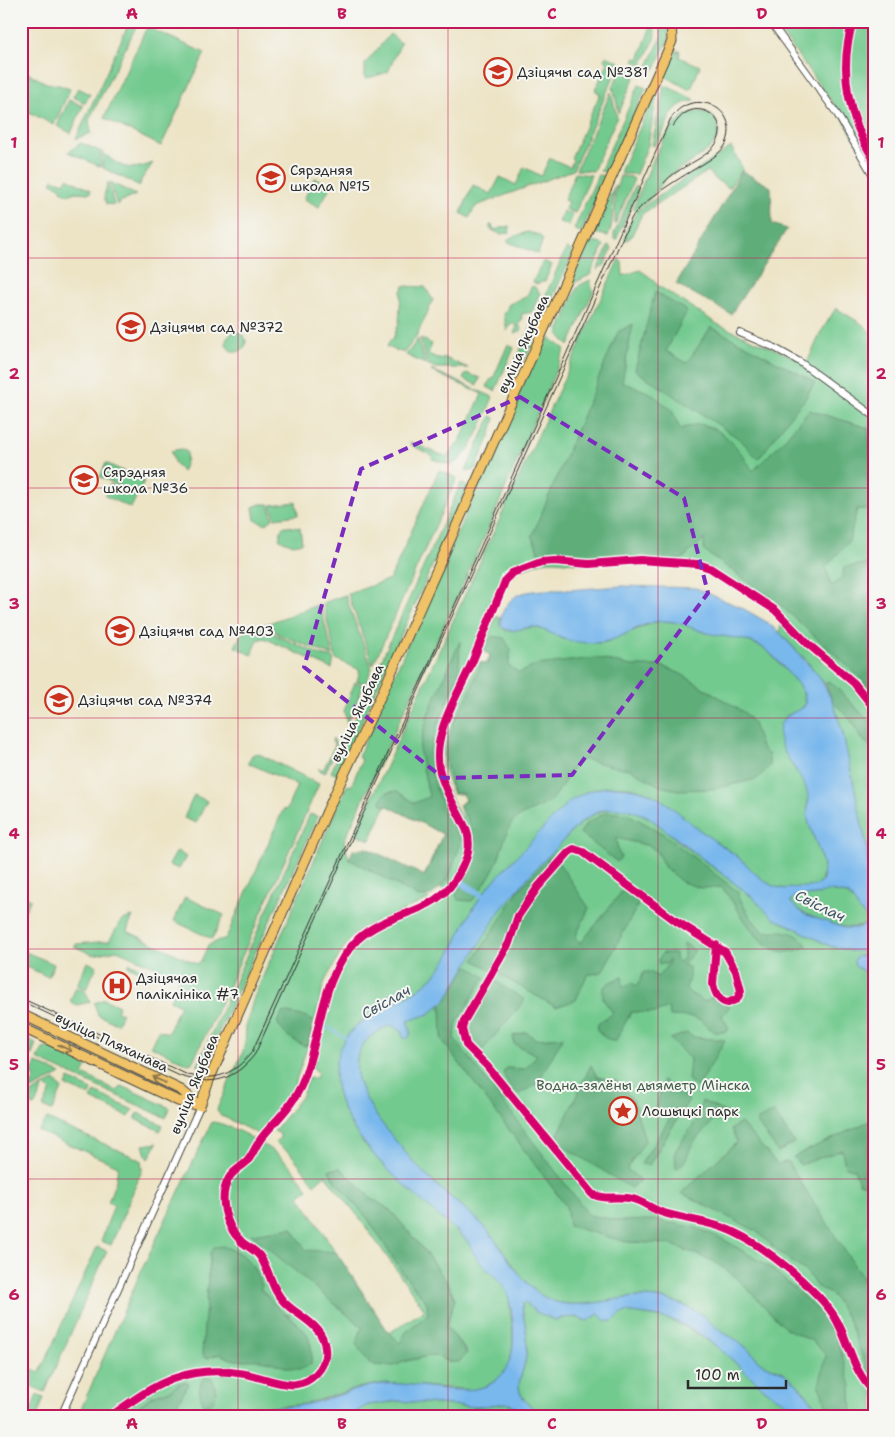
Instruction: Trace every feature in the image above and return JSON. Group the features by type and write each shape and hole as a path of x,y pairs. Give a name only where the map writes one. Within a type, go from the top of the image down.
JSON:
{"main road":[{"name":"вуліца Якубава","path":"200,1106 210,1078 337,789 383,690 669,48 672,41 671,21"},
{"name":"вуліца Пляханава","path":"21,1014 181,1090 200,1106"},
{"name":"вуліца Пляханава","path":"21,1027 178,1101 200,1106"}],"street":[{"path":"770,21 837,114 874,177"},
{"path":"740,333 773,347 800,362 874,416"},
{"name":"вуліца Якубава","path":"61,1416 200,1106"}],"highlighted area":[{"path":"520,397 684,498 708,593 572,775 443,778 304,667 361,469"}],"green space":[{"path":"130,21 139,21 89,120 91,133 76,139"},
{"path":"659,21 666,21 669,38 655,69 647,68 662,36"},
{"path":"772,21 874,21 874,166 861,143 857,144 841,114"},
{"path":"651,26 654,27 655,36 642,65 634,61 635,58 639,59"},
{"path":"147,27 205,53 161,146 104,118"},
{"path":"390,34 401,43 388,72 365,79 365,64"},
{"path":"680,50 679,57 700,66 691,89 665,76 677,51"},
{"path":"606,56 620,62 573,170 476,206 469,218 461,213 473,185 491,194 500,177 516,185 524,167 541,176 550,158 570,167 573,160 571,158 600,94 595,90 608,63 605,60"},
{"path":"623,64 636,71 636,73 619,113 613,87"},
{"path":"21,69 46,83 70,89 54,125 21,108"},
{"path":"639,85 646,88 608,172 600,171"},
{"path":"664,85 695,101 679,106 674,111 654,146 652,145"},
{"path":"78,88 90,94 85,103 73,97"},
{"path":"611,92 617,117 593,171 576,170"},
{"path":"656,92 648,145 636,174 621,174 621,170"},
{"path":"69,100 83,106 71,133 57,126"},
{"path":"699,111 710,114 716,120 718,132 716,140 710,148 668,177 648,201 635,210 633,209 654,158 668,133 684,116"},
{"path":"81,143 100,151 101,167 68,152"},
{"path":"731,147 743,169 729,188 715,179 708,171 642,214 631,237 627,240 625,239 628,227 637,211"},
{"path":"102,151 125,167 145,166 153,163 141,180 140,186 103,168"},
{"path":"742,171 771,187 772,224 787,229 731,314 676,284"},
{"path":"575,173 591,175 575,213 565,209 568,202 564,200"},
{"path":"598,175 606,176 581,233 574,229"},
{"path":"620,176 634,179 615,225 615,193"},
{"path":"67,178 91,190 90,193 75,192 69,195 62,191 60,187 51,183 53,179 64,183"},
{"path":"315,178 331,186 319,207 304,199"},
{"path":"108,182 114,205 106,204 104,196"},
{"path":"110,182 136,195 117,205"},
{"path":"615,185 612,224 608,236 594,233"},
{"path":"635,186 638,188 637,193 616,240 614,239 614,234"},
{"path":"563,211 573,215 569,225 559,222"},
{"path":"490,225 492,225 494,230 509,226 510,233 500,234 490,229"},
{"path":"527,232 539,235 543,239 538,254 508,242 508,239"},
{"path":"592,241 604,245 590,275 576,282 571,291 573,280 588,245"},
{"path":"609,245 612,249 604,266 597,270"},
{"path":"567,247 571,251 572,256 540,324 534,321"},
{"path":"619,259 622,262 623,276 640,270 654,280 657,285 719,325 807,363 821,332 836,308 862,324 874,335 874,708 854,683 808,644 775,610 710,568 698,564 640,560 589,564 554,561 541,562 512,573 506,579 463,685 447,717 438,757 443,781 465,827 459,805 465,800 462,794 453,794 444,772 442,762 443,745 456,708 478,662 487,663 490,655 482,651 496,616 500,618 500,626 506,631 535,627 563,639 599,643 606,642 657,621 678,622 707,633 746,640 766,649 798,684 803,693 805,704 801,709 786,716 783,743 785,752 804,783 807,792 808,818 823,865 821,881 815,886 788,889 778,888 768,884 737,856 658,798 646,792 617,786 592,790 574,799 560,811 493,881 474,907 450,954 431,979 410,994 363,1020 345,1039 337,1058 336,1084 344,1112 356,1133 391,1173 467,1241 481,1263 505,1288 510,1304 513,1341 512,1353 504,1372 497,1380 473,1390 385,1383 362,1387 305,1404 260,1408 251,1413 251,1416 170,1416 189,1383 180,1383 171,1390 152,1396 126,1416 78,1416 142,1269 212,1122 239,1131 259,1142 277,1154 293,1169 308,1189 299,1196 389,1333 425,1310 358,1216 325,1175 315,1184 291,1154 275,1142 280,1138 280,1134 274,1131 301,1097 309,1078 316,1078 318,1072 312,1068 317,1051 312,1049 320,1016 331,981 349,950 360,938 374,928 421,908 447,892 424,876 443,834 386,805 370,840 355,834","holes":["340,1168 370,1197 391,1211 422,1248 449,1285 455,1299 446,1326 467,1352 450,1362 434,1355 406,1361 428,1314 427,1303 402,1272 368,1219 334,1180 329,1170","210,1253 243,1255 252,1265 262,1286 260,1288 281,1311 290,1316 296,1369 266,1360 238,1360 220,1354 206,1301"]},
{"path":"543,261 552,265 545,281 537,284 533,282"},
{"path":"590,280 593,292 569,346 558,334 577,288"},
{"path":"404,286 425,287 433,300 417,335 404,353 387,347 390,340 393,339 399,323 401,291"},
{"path":"532,286 540,293 532,312 522,314 521,317 523,318 519,324 522,331 514,334 517,326 511,323 507,331 504,315 509,304 526,297"},
{"path":"655,292 687,311 666,351 687,363 711,327 815,382 805,399 761,456 757,458 741,440 635,370"},
{"path":"633,324 622,382 650,393 672,410 680,429 702,425 720,432 733,443 753,471 782,442 809,410 868,428 874,486 874,510 857,509 849,541 826,567 831,586 842,578 844,567 867,564 874,567 874,693 852,670 777,602 704,551 704,539 681,560 587,559 539,553 532,536 618,332"},
{"path":"532,325 539,328 527,355 515,372 511,370"},
{"path":"236,332 243,335 246,342 243,349 236,352 229,349 226,342 229,335"},
{"path":"420,338 432,344 428,354 442,360 443,357 468,368 436,368 427,364"},
{"path":"550,338 565,349 482,543 344,841 349,859 429,899 364,928 353,936 342,951 325,981 307,1048 292,1092 280,1111 260,1135 220,1115 217,1109 245,1047 246,1025 254,997 347,785 351,786 362,760 358,757 536,355"},
{"path":"418,339 425,364 406,355"},
{"path":"508,344 514,348 495,391 487,387 490,380 493,379"},
{"path":"432,370 493,397 472,445 459,460 451,465 432,459 433,456 411,445 410,442 447,457 460,441 482,394"},
{"path":"466,373 480,378 477,385 463,379"},
{"path":"491,416 495,418 490,436 476,468 471,471 466,470"},
{"path":"181,449 187,452 182,472 174,462 171,451"},
{"path":"106,463 144,481 139,494 100,477"},
{"path":"439,470 457,478 373,665 348,594 390,579"},
{"path":"461,483 468,487 340,774 337,775 331,772"},
{"path":"110,484 137,495 131,508 105,496"},
{"path":"296,502 298,515 275,518 271,505"},
{"path":"260,504 269,504 273,519 266,524 255,520 253,507"},
{"path":"285,526 300,528 302,543 293,545 279,539 282,528"},
{"path":"345,595 372,668 366,682 363,683 357,681 360,670 336,659 323,603"},
{"path":"320,604 333,656 278,634 269,623"},
{"path":"782,622 812,652 857,690 874,712 874,726 828,681 825,684 806,660 779,632"},
{"path":"268,623 276,635 321,655 334,658 332,669 264,638 258,640 252,655 235,647 241,634"},
{"path":"492,636 504,638 511,650 508,665 519,673 536,665 596,658 632,666 662,666 681,674 745,713 753,723 761,747 768,754 770,766 757,779 712,789 678,790 660,786 630,769 584,759 574,767 554,797 539,808 522,815 512,823 493,871 472,901 458,900 456,895 473,861 475,842 473,831 460,806 466,800 462,793 453,794 445,757 454,721 471,690 481,663 488,664 491,655 485,650"},
{"path":"460,641 459,674 439,721 430,751 432,775 439,797 453,819 454,830 462,840 448,880 431,896 419,897 349,859 353,850 367,848 425,876 443,834 386,805 384,806 381,802 384,794 394,791 397,791 414,803 429,797 419,749 428,714"},
{"path":"828,681 874,726 874,749 862,739 851,720 833,702 825,684"},
{"path":"355,682 363,687 347,723 344,711"},
{"path":"833,702 851,720 862,739 874,749 874,907 866,897 869,866 867,848 843,734"},
{"path":"333,738 337,747 325,773 319,770 319,768 323,770 335,745 332,741"},
{"path":"257,753 319,784 227,990 192,1063 188,1064 151,1046 158,1030 168,1033 180,1005 170,1000 179,977 117,950 93,955 74,946 76,944 109,941 121,921 133,916 127,931 197,964 201,961 208,945 226,938 283,810 287,809 297,785 248,763 252,755"},
{"path":"194,795 207,801 196,823 184,818"},
{"name":"Водна-зялёны дыяметр Мінска","path":"617,808 636,811 656,822 679,842 751,896 774,919 830,946 851,951 874,952 874,959 864,955 854,962 855,966 865,972 874,983 874,1416 823,1416 819,1409 790,1378 779,1370 758,1360 740,1342 720,1330 702,1315 682,1304 660,1299 633,1297 594,1303 568,1304 544,1297 535,1291 519,1274 483,1225 413,1162 382,1124 363,1094 358,1078 357,1062 361,1048 372,1035 391,1025 402,1031 403,1037 411,1030 408,1024 409,1020 429,1012 442,1004 499,911 519,887 583,822 598,813"},
{"path":"606,812 628,814 662,833 737,891 748,913 764,932 788,932 798,936 807,946 791,951 778,951 766,945 756,935 721,887 701,888 682,882 665,868 657,852 650,846 616,838 621,857 617,862 580,833 587,823"},
{"path":"310,814 318,817 204,1064 197,1066"},
{"path":"177,851 186,857 179,869 169,865"},
{"path":"552,855 589,908 575,938 581,943 623,890 640,901 602,972 587,975 576,1000 556,1007 474,960 519,890"},
{"path":"830,891 848,895 867,918 865,924 858,927 849,927 826,923 805,914 791,903 794,897"},
{"path":"21,893 31,899 23,914 21,913"},
{"path":"185,897 224,915 212,939 174,921"},
{"path":"684,943 695,951 683,965 689,967 689,979 686,988 690,993 705,1002 712,997 730,1006 722,1016 729,1028 727,1032 714,1032 700,1020 692,1017 670,1016 668,1008 655,1013 631,1012 615,1042 606,1038 597,1030 598,1024 613,1013 603,999 603,988 610,982 622,977 623,987 632,983 637,986 644,972 650,972 658,977 669,963 669,960 666,964 659,964 658,960 663,953 675,953 675,958 679,962 684,959"},
{"path":"21,950 54,964 48,977 21,964"},
{"path":"87,962 97,966 86,989 77,985"},
{"path":"130,963 156,975 155,978 128,966"},
{"path":"467,965 485,977 458,1020 454,1038 589,1215 621,1221 653,1220 694,1227 723,1239 771,1268 816,1308 837,1338 851,1386 852,1416 831,1416 819,1386 826,1355 812,1341 785,1328 736,1277 713,1261 670,1244 627,1242 569,1226 566,1206 442,1040 441,1005 458,982"},
{"path":"492,979 525,1000 480,1053 468,1040 466,1028 475,1006"},
{"path":"76,987 86,992 90,1002 77,1005 70,1002"},
{"path":"104,999 119,1006 117,1011 122,1013 117,1024 98,1015 94,1003"},
{"path":"283,1012 307,1017 313,1022 308,1045 304,1046 282,1030 277,1022"},
{"path":"526,1032 535,1039 563,1037 537,1084 519,1094 510,1087 503,1073 506,1068 525,1069 537,1055 514,1044 513,1036"},
{"path":"687,1033 693,1037 725,1040 698,1088 688,1080 690,1059 670,1039"},
{"path":"21,1035 36,1043 32,1055 21,1050"},
{"path":"49,1047 87,1066 83,1074 117,1091 122,1086 170,1108 166,1118 37,1059 43,1049"},
{"path":"36,1063 61,1074 28,1092 35,1077 30,1074"},
{"path":"591,1065 597,1077 616,1081 634,1101 645,1141 627,1169 640,1180 631,1188 555,1141"},
{"path":"69,1079 92,1090 90,1096 66,1086"},
{"path":"55,1080 62,1089 52,1111 43,1107 51,1090 45,1086"},
{"path":"663,1080 689,1100 649,1165 641,1164 672,1115 656,1112"},
{"path":"44,1086 35,1105 25,1103 28,1096"},
{"path":"95,1092 133,1110 129,1117 91,1099"},
{"path":"702,1101 731,1115 725,1120 713,1120 694,1142 684,1163 676,1169 675,1151 697,1119"},
{"path":"774,1112 794,1143 778,1152 756,1121"},
{"path":"138,1113 163,1125 160,1131 135,1119"},
{"path":"47,1119 141,1160 142,1170 111,1245 101,1241 114,1205 108,1202 116,1180 118,1166 38,1131"},
{"path":"874,1119 873,1187 859,1183 854,1169 845,1167 842,1150 800,1165 793,1157"},
{"path":"741,1123 778,1165 787,1161 874,1296 874,1378 867,1369 848,1319 832,1295 816,1286 807,1272 782,1255 756,1231 681,1193 737,1142 731,1129"},
{"path":"157,1143 149,1159 147,1158 143,1145"},
{"path":"340,1168 370,1197 391,1211 422,1248 449,1285 455,1299 446,1326 467,1353 459,1362 450,1362 434,1355 406,1361 394,1366 371,1365 356,1344 362,1327 251,1234 292,1228 306,1250 336,1252 389,1333 400,1343 406,1332 428,1314 427,1303 402,1272 368,1219 334,1180 329,1170"},
{"path":"223,1246 239,1253 248,1260 262,1286 260,1289 306,1333 311,1346 311,1364 303,1368 293,1369 266,1361 238,1360 220,1354 208,1358 204,1357 202,1353 210,1253 214,1247"},
{"path":"97,1247 107,1251 45,1392 21,1382 21,1365 40,1372"},
{"path":"525,1302 536,1312 555,1320 573,1317 584,1321 599,1314 606,1321 613,1321 620,1314 626,1312 665,1318 686,1327 719,1348 767,1391 790,1403 803,1416 542,1416 523,1397 519,1384 527,1347 522,1308"},
{"path":"205,1376 212,1378 215,1390 214,1399 209,1405 204,1404 200,1393 200,1386"},
{"path":"180,1383 189,1383 170,1416 126,1416 152,1396 171,1390"},
{"path":"37,1395 44,1398 37,1416 28,1416"},
{"path":"399,1401 476,1407 506,1403 527,1416 348,1416 368,1405"},
{"path":"242,1406 245,1416 223,1416"}],"water":[{"path":"622,586 696,588 744,609 765,621 779,632 819,676 833,702 843,734 867,848 869,874 866,894 874,907 874,952 851,951 830,946 774,919 751,896 647,816 627,809 606,809 581,822 531,874 499,912 446,1000 429,1014 408,1021 411,1032 409,1037 404,1039 402,1031 391,1025 371,1036 360,1049 356,1064 358,1080 374,1112 405,1152 434,1183 483,1225 526,1283 535,1291 556,1302 568,1304 645,1297 668,1300 689,1308 740,1342 758,1360 779,1370 790,1378 819,1409 823,1416 803,1416 794,1407 766,1390 722,1350 685,1325 655,1316 626,1312 620,1314 613,1321 605,1321 599,1314 587,1321 578,1317 555,1320 536,1312 525,1302 522,1308 527,1347 519,1384 520,1391 530,1406 542,1416 527,1416 506,1403 476,1407 399,1401 368,1405 348,1416 309,1416 306,1414 301,1416 251,1416 254,1410 260,1408 305,1404 383,1384 463,1390 475,1389 486,1386 500,1377 509,1363 512,1352 513,1328 511,1310 504,1287 478,1260 469,1243 383,1165 367,1146 353,1127 342,1106 336,1085 336,1063 341,1046 350,1033 362,1022 420,988 432,978 446,960 472,910 483,894 568,803 587,792 609,787 640,790 672,807 771,885 784,889 810,887 818,885 823,878 824,871 820,853 808,820 807,791 779,739 780,726 784,718 804,707 804,694 777,660 766,650 749,641 707,633 669,621 647,624 611,640 595,643 561,638 533,627 507,630 501,625 503,611 512,599 526,592","holes":["830,891 847,894 867,918 865,924 858,928 845,928 804,914 791,903 794,897"]},
{"path":"864,955 874,959 874,983 865,972 855,966 856,957"}],"waterway":[{"path":"462,883 489,900"},
{"path":"323,1027 329,1028 347,1039"}],"tram line":[{"path":"21,998 188,1075 208,1077 224,1074 238,1066 252,1052 426,670 670,120 679,109 689,104 701,102 712,105 721,111 727,120 729,131 726,144 722,150 653,197 631,219 255,1054 239,1070 222,1079 212,1081 192,1079 180,1076 21,1001"},
{"path":"664,183 714,147 720,133 717,120 713,115 701,110 685,113 673,126"}],"cycle path":[{"path":"853,21 846,57 848,93 858,127 874,160"},
{"path":"111,1416 151,1389 172,1379 195,1373 207,1371 245,1374 284,1384 294,1384 303,1383 312,1378 323,1364 325,1348 320,1333 284,1302 261,1258 235,1235 227,1219 224,1194 231,1175 249,1159 261,1139 289,1106 301,1086 308,1068 328,990 335,972 345,955 358,939 371,929 427,905 440,897 461,870 467,856 469,842 467,831 441,776 438,754 440,740 448,712 473,660 506,579 512,573 541,562 554,561 589,564 640,560 698,564 710,568 775,610 808,644 854,683 874,708"},
{"path":"716,945 713,984 718,996 722,1001 728,1003 737,999 741,991 736,971 725,952 676,921 583,852 574,849 569,852 538,887 518,916 509,943 464,1021 462,1029 466,1045 487,1066 592,1194 602,1197 633,1199 664,1213 724,1228 736,1233 773,1256 797,1276 819,1297 833,1314 856,1367 874,1392"}],"place":[{"name":"Дзіцячы сад №381","path":"498,72"},
{"name":"Сярэдняя школа №15","path":"271,178"},
{"name":"Дзіцячы сад №372","path":"131,327"},
{"name":"Сярэдняя школа №36","path":"84,480"},
{"name":"Дзіцячы сад №403","path":"120,631"},
{"name":"Дзіцячы сад №374","path":"59,700"},
{"name":"Дзіцячая паліклініка #7","path":"117,986"},
{"name":"Лошыцкі парк","path":"623,1111"}],"water label":[{"name":"Свіслач","path":"820,906"},
{"name":"Свіслач","path":"386,1002"}]}
